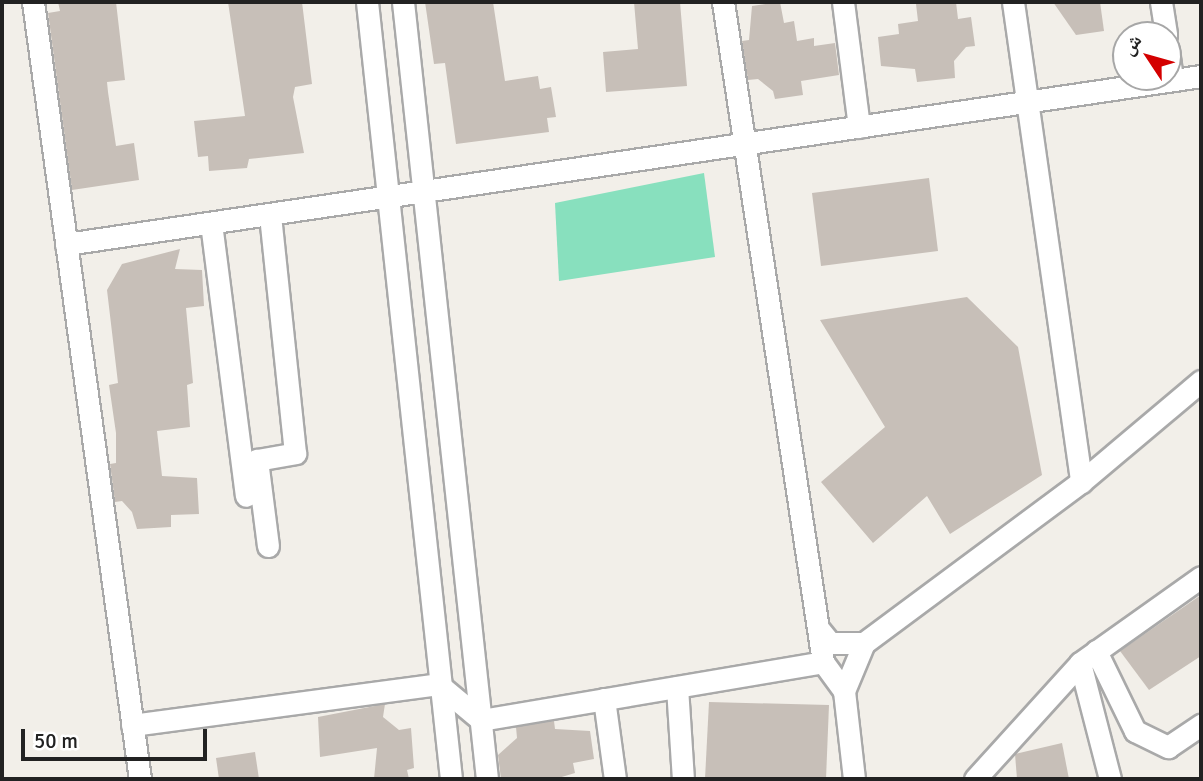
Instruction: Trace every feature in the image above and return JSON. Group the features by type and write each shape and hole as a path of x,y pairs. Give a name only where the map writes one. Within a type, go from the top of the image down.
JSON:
{"street":[{"path":"33,2 140,779"},
{"path":"367,2 390,196 438,684 451,779"},
{"path":"404,2 487,779"},
{"path":"723,2 823,662 844,691"},
{"path":"843,2 859,127"},
{"path":"1013,2 1081,482"},
{"path":"1161,2 1164,21"},
{"path":"1182,79 1201,76"},
{"path":"66,244 1112,89"},
{"path":"268,546 257,460 295,453 270,214"},
{"path":"211,223 246,496"},
{"path":"854,779 844,691 864,643 1081,482 1201,381"},
{"path":"975,779 1088,657 1201,577"},
{"path":"818,628 830,643 864,643"},
{"path":"1088,657 1135,731 1168,747 1201,725"},
{"path":"1088,657 1110,779"},
{"path":"132,724 438,684 481,720 823,662"},
{"path":"677,687 682,779"},
{"path":"604,699 615,779"}],"green space":[{"path":"704,173 715,257 559,281 555,203"}],"building":[{"path":"58,2 116,2 125,80 107,82 108,92 116,146 134,143 139,180 72,190 48,13 60,11"},
{"path":"228,2 302,2 312,84 295,87 293,97 304,153 249,159 247,168 209,171 208,156 198,157 194,121 245,116"},
{"path":"425,2 493,2 505,81 538,76 540,89 551,87 556,117 547,118 549,132 456,144 445,63 434,64"},
{"path":"634,2 680,2 687,86 606,92 603,52 638,49"},
{"path":"780,2 784,23 794,21 797,41 814,38 814,46 835,43 839,75 801,81 803,95 775,99 773,91 758,79 748,80 742,41 749,40 752,6"},
{"path":"956,2 958,19 971,17 975,46 966,47 954,61 955,78 917,82 915,69 881,66 878,37 899,34 898,24 918,21 916,4"},
{"path":"1053,2 1100,2 1104,31 1076,35"},
{"path":"929,178 938,251 821,266 812,193"},
{"path":"180,249 175,269 202,270 204,306 186,308 193,383 187,385 190,427 157,431 162,476 197,478 199,514 171,515 171,527 137,529 132,512 122,501 115,502 110,464 116,463 116,433 109,385 118,383 107,290 122,264"},
{"path":"967,297 1018,347 1042,475 950,534 927,496 873,543 821,482 885,427 820,320"},
{"path":"1201,595 1201,656 1149,690 1120,651"},
{"path":"709,702 829,705 826,779 705,779"},
{"path":"385,704 383,717 399,730 411,728 414,768 407,770 409,779 374,779 377,748 320,757 318,717"},
{"path":"554,721 555,729 590,731 594,759 573,763 575,773 555,779 501,779 498,755 517,738 516,727"},
{"path":"1062,743 1069,779 1017,779 1015,754"},
{"path":"255,752 259,779 219,779 216,758"}]}
